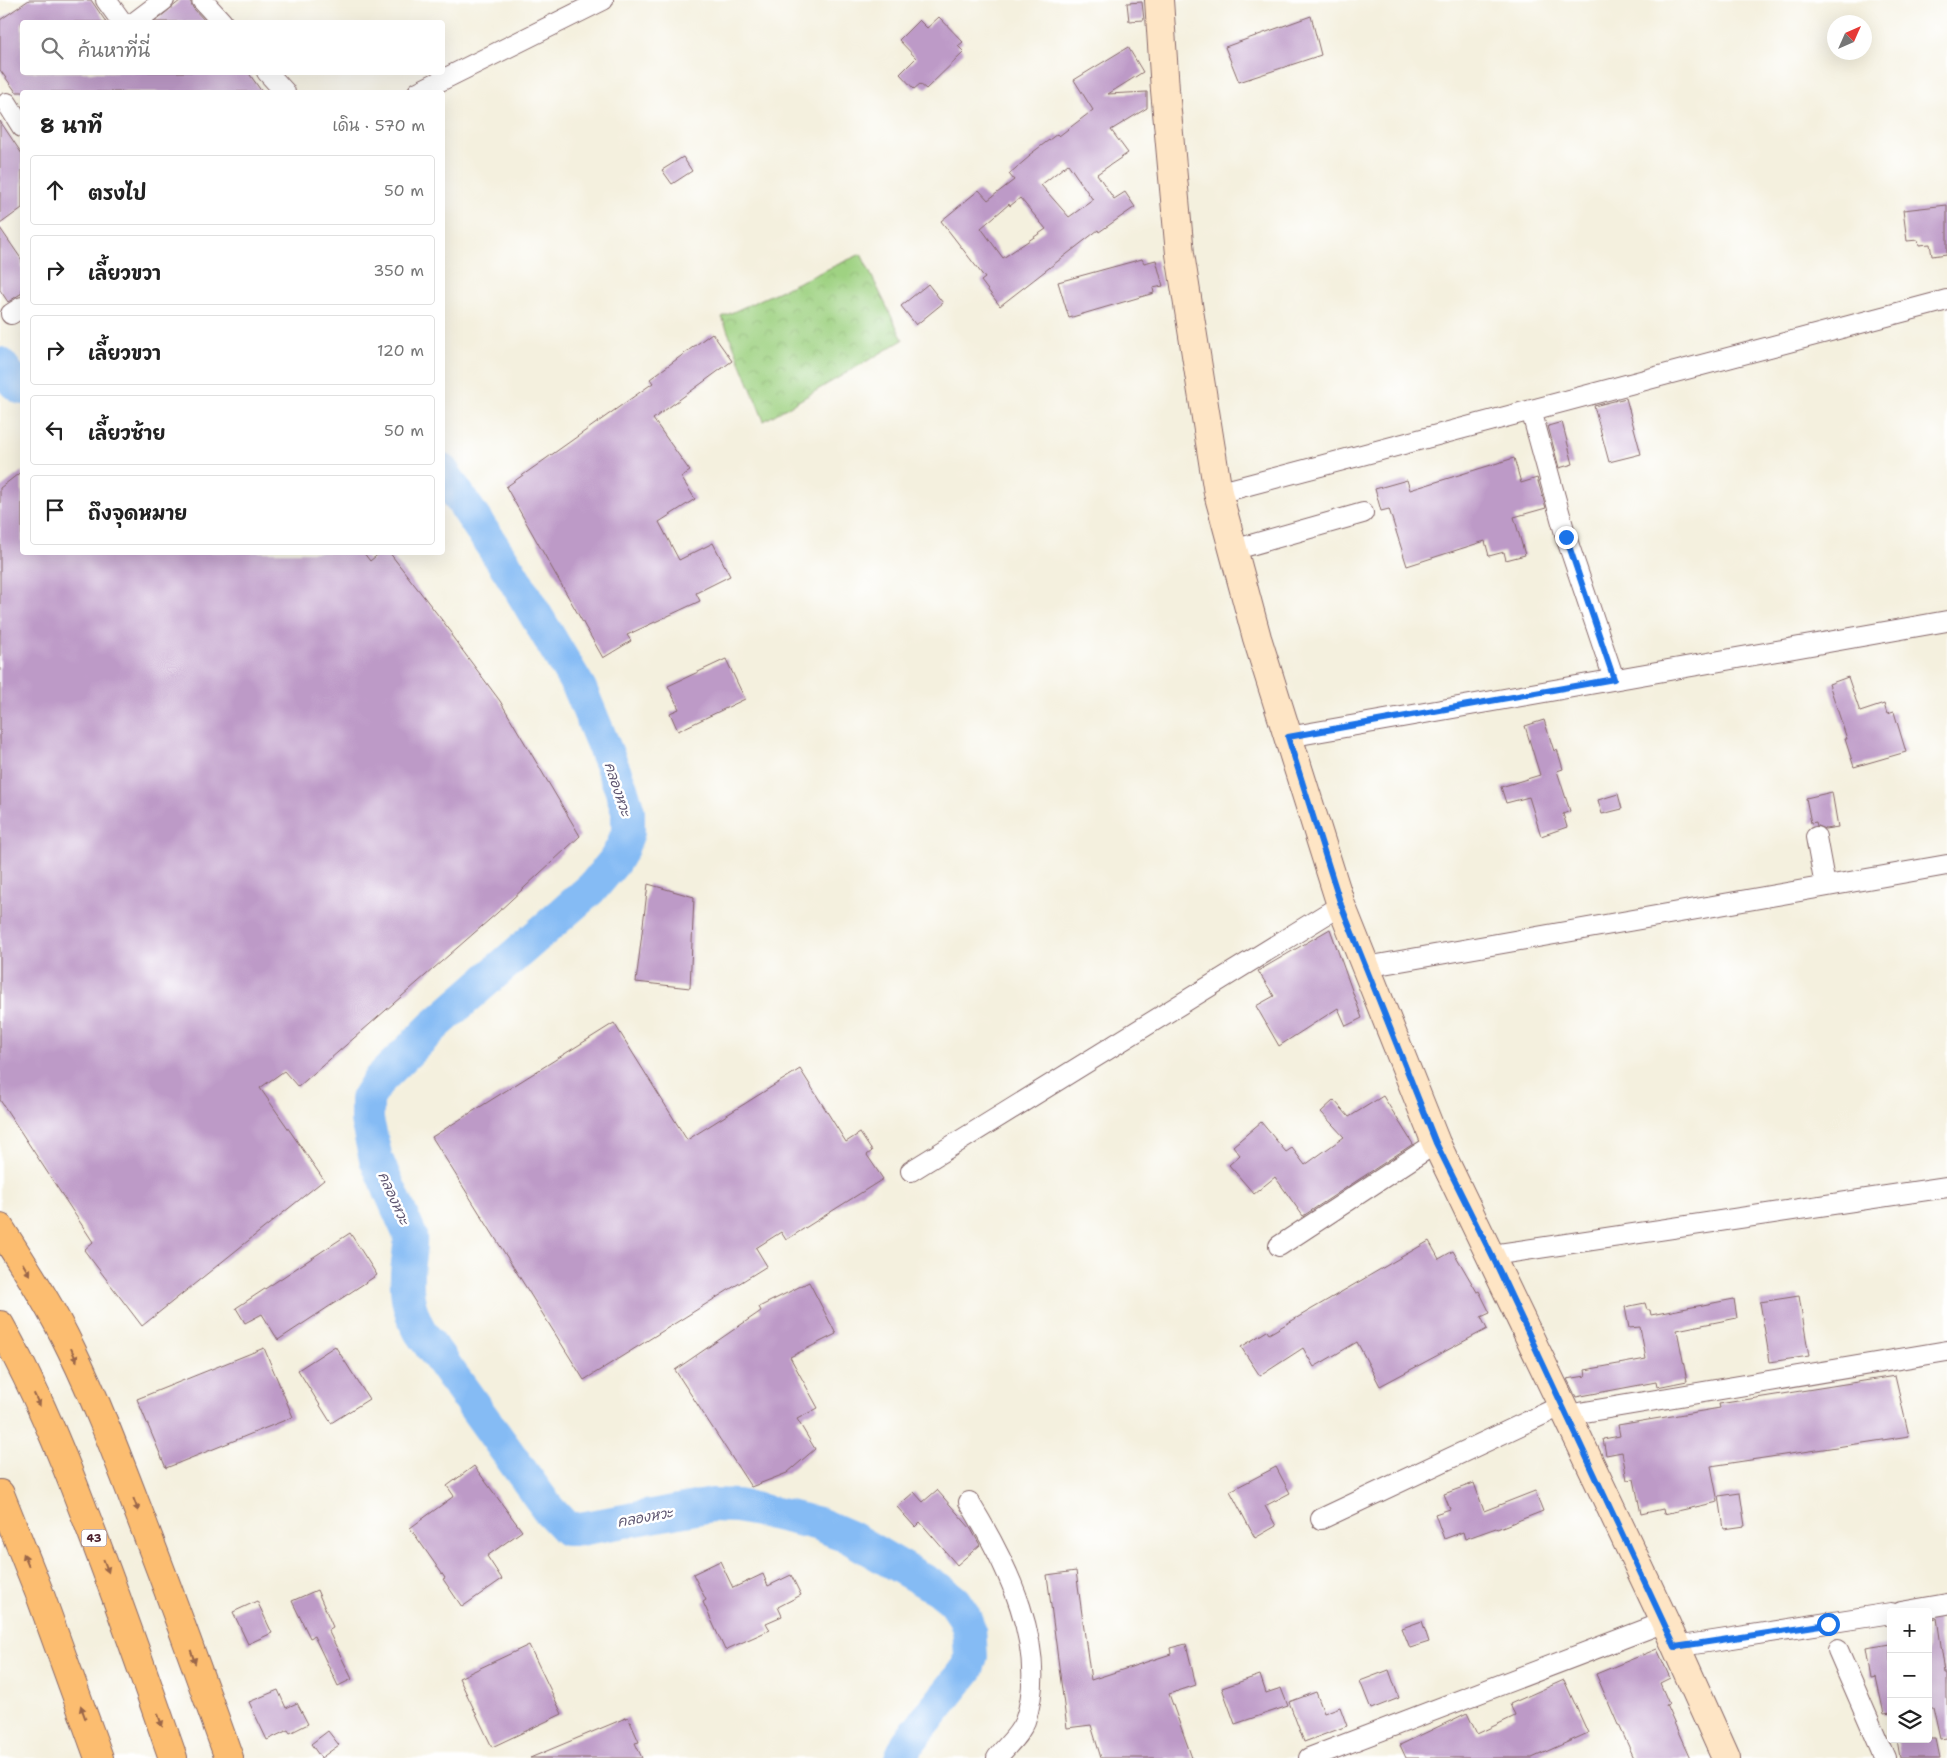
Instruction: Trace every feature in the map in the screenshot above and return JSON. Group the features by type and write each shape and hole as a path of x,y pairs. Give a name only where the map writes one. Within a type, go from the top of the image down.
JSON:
{"highway":[{"path":"0,1228 71,1348 98,1410 180,1618 228,1758"},
{"name":"43","path":"0,1325 20,1362 62,1453 108,1572 173,1758"},
{"path":"0,1494 39,1592 99,1758"}],"street":[{"path":"106,0 121,20"},
{"path":"138,20 164,0"},
{"path":"202,0 220,20"},
{"path":"422,90 604,0"},
{"path":"1159,0 1180,254 1218,493 1257,638 1341,905 1436,1143 1492,1255 1665,1622 1726,1758"},
{"path":"270,75 283,90"},
{"path":"2,102 20,124"},
{"path":"1218,493 1947,300"},
{"path":"1531,410 1566,537 1614,679"},
{"path":"1233,550 1363,513"},
{"path":"1288,737 1947,620"},
{"path":"1816,837 1825,886"},
{"path":"1366,967 1947,865"},
{"path":"911,1171 1341,905"},
{"path":"1279,1246 1436,1143"},
{"path":"1492,1255 1947,1187"},
{"path":"1322,1519 1565,1410 1947,1351"},
{"path":"969,1502 990,1536 1009,1575 1022,1611 1030,1654 1030,1690 1024,1723 1015,1738 998,1758"},
{"path":"1924,1608 1947,1604"},
{"path":"1675,1647 1887,1615"},
{"path":"1309,1758 1665,1622"},
{"path":"1838,1650 1884,1758"}],"green space":[{"path":"861,254 903,340 764,421 722,317"}],"building":[{"path":"29,0 91,0 105,20 20,20 20,75 250,75 261,90 20,90 20,92 16,92 0,70 0,20"},
{"path":"181,0 190,0 193,8 204,20 156,20"},
{"path":"1142,2 1144,20 1129,21 1127,3"},
{"path":"1311,16 1321,55 1239,82 1225,47"},
{"path":"939,17 963,42 958,46 964,52 926,89 920,84 914,89 900,74 916,58 899,40 919,20 927,28"},
{"path":"1128,47 1143,72 1108,94 1147,92 1147,108 1111,130 1128,153 1097,174 1114,199 1125,192 1135,207 1099,232 1098,230 1000,306 981,281 985,278 941,221 979,190 988,200 1014,180 1009,174 1029,155 1057,134 1059,136 1093,110 1074,80","holes":["1068,164 1093,200 1069,217 1041,185","1020,198 1046,229 1003,258 981,228 1009,204 1010,206"]},
{"path":"0,121 20,151 20,209 0,224"},
{"path":"683,157 692,171 672,184 662,170"},
{"path":"1947,205 1947,254 1932,256 1930,244 1919,245 1918,240 1907,241 1903,210"},
{"path":"0,228 20,257 20,294 8,302 0,290"},
{"path":"1142,259 1144,263 1156,260 1163,286 1153,288 1154,293 1069,318 1058,282"},
{"path":"928,284 943,303 916,325 901,306"},
{"path":"712,333 732,361 653,419 690,471 681,477 695,499 659,522 679,560 713,543 730,576 696,593 700,601 627,635 631,641 603,658 506,487 653,383 650,379"},
{"path":"1626,398 1641,454 1609,462 1594,406"},
{"path":"1562,422 1573,464 1559,468 1548,426"},
{"path":"1514,458 1521,483 1537,478 1546,508 1514,517 1525,555 1506,560 1504,552 1489,556 1485,541 1407,566 1389,509 1381,511 1375,489 1407,480 1410,490"},
{"path":"20,473 20,555 365,555 370,561 377,555 391,555 452,633 451,635 500,701 580,836 497,913 298,1087 284,1071 260,1088 324,1180 142,1326 84,1250 93,1242 0,1100 0,488"},
{"path":"726,659 745,699 678,731 670,713 679,709 668,686"},
{"path":"1848,677 1860,712 1884,704 1887,714 1894,712 1906,752 1854,767 1829,684"},
{"path":"1544,720 1554,751 1557,749 1563,769 1557,771 1570,811 1563,814 1567,827 1541,836 1529,797 1506,803 1501,787 1540,775 1525,726"},
{"path":"1832,792 1838,827 1825,829 1817,826 1816,822 1811,823 1806,798"},
{"path":"1618,794 1622,809 1602,814 1598,800"},
{"path":"648,884 694,897 690,988 636,982"},
{"path":"1330,929 1362,1018 1346,1026 1338,1008 1279,1046 1256,1006 1274,996 1258,971"},
{"path":"614,1023 687,1140 800,1069 846,1142 860,1133 872,1151 867,1155 883,1179 786,1240 781,1232 756,1248 767,1266 584,1380 432,1137"},
{"path":"1383,1096 1413,1144 1303,1216 1275,1177 1254,1194 1229,1165 1240,1155 1233,1146 1261,1122 1286,1152 1292,1148 1305,1165 1344,1137 1321,1112 1334,1100 1349,1117"},
{"path":"350,1233 377,1275 278,1340 262,1314 245,1323 236,1308"},
{"path":"1429,1241 1439,1259 1453,1251 1477,1292 1479,1291 1490,1313 1481,1317 1487,1329 1380,1386 1357,1342 1314,1367 1303,1348 1260,1376 1241,1347 1267,1331 1269,1334"},
{"path":"809,1282 836,1334 790,1357 818,1408 797,1419 815,1449 787,1473 751,1487 675,1370 761,1311 759,1307"},
{"path":"1799,1296 1809,1356 1770,1362 1760,1302"},
{"path":"1734,1299 1737,1318 1677,1330 1687,1381 1657,1387 1656,1382 1576,1397 1567,1379 1586,1376 1585,1370 1646,1359 1640,1327 1629,1328 1625,1307 1645,1303 1651,1315"},
{"path":"335,1346 369,1399 331,1423 298,1370"},
{"path":"264,1348 293,1417 166,1468 137,1399"},
{"path":"1895,1376 1909,1436 1711,1466 1718,1502 1664,1514 1663,1509 1641,1514 1634,1479 1627,1480 1622,1452 1606,1455 1603,1439 1620,1436 1618,1425 1720,1408 1719,1404"},
{"path":"474,1466 522,1531 487,1556 502,1579 462,1607 443,1579 445,1578 410,1528 454,1496 447,1486"},
{"path":"1276,1467 1290,1493 1265,1506 1276,1526 1255,1538 1230,1491"},
{"path":"1474,1483 1484,1511 1535,1491 1543,1511 1465,1539 1463,1532 1444,1539 1435,1514 1450,1509 1444,1494"},
{"path":"937,1490 971,1529 980,1545 957,1565 920,1522 915,1527 897,1507 914,1492 923,1502"},
{"path":"1740,1493 1745,1526 1724,1529 1719,1496"},
{"path":"720,1561 733,1588 763,1574 768,1586 791,1575 801,1595 778,1607 782,1616 766,1623 770,1630 725,1650 703,1602 706,1600 693,1574"},
{"path":"1076,1571 1091,1680 1171,1654 1170,1648 1186,1644 1196,1685 1169,1694 1192,1758 1101,1758 1091,1725 1067,1728 1047,1575"},
{"path":"317,1590 333,1627 328,1630 352,1679 338,1686 314,1636 310,1638 292,1601"},
{"path":"257,1601 272,1633 248,1644 233,1612"},
{"path":"1937,1618 1945,1673 1947,1673 1947,1738 1940,1739 1932,1707 1932,1619"},
{"path":"1422,1621 1429,1642 1410,1648 1402,1628"},
{"path":"529,1645 562,1714 492,1747 459,1678"},
{"path":"1887,1645 1887,1714 1884,1714 1876,1677 1871,1678 1866,1648"},
{"path":"1657,1649 1670,1678 1660,1683 1669,1704 1666,1705 1690,1758 1634,1758 1596,1674"},
{"path":"1389,1670 1399,1698 1371,1709 1360,1681"},
{"path":"1260,1675 1266,1693 1281,1688 1288,1706 1235,1724 1222,1688"},
{"path":"1564,1680 1588,1733 1532,1758 1406,1758 1400,1745 1467,1713 1477,1734 1515,1716 1510,1704"},
{"path":"278,1690 286,1708 297,1703 308,1724 290,1733 288,1730 267,1740 249,1702"},
{"path":"1316,1692 1324,1713 1340,1707 1347,1726 1304,1742 1289,1702"},
{"path":"628,1717 639,1742 635,1743 642,1758 530,1758"},
{"path":"328,1731 339,1745 321,1758 311,1744"},
{"path":"1932,1739 1936,1739 1940,1758 1900,1758 1898,1743 1932,1743"}],"waterway":[{"name":"คลองหวะ","path":"0,364 20,387"},
{"name":"คลองหวะ","path":"445,475 510,572 580,689 621,788 628,811 628,832 614,862 593,887 435,1025 379,1080 367,1099 367,1120 376,1159 410,1235 407,1281 408,1298 412,1314 420,1331 549,1510 567,1529 580,1529 712,1505 737,1506 819,1524 849,1537 940,1590 954,1601 964,1616 969,1629 971,1656 967,1669 908,1743 901,1758"}],"route":[{"path":"1566,537 1614,679 1288,737 1341,905 1436,1143 1499,1270 1665,1622 1675,1647 1828,1624"}]}
